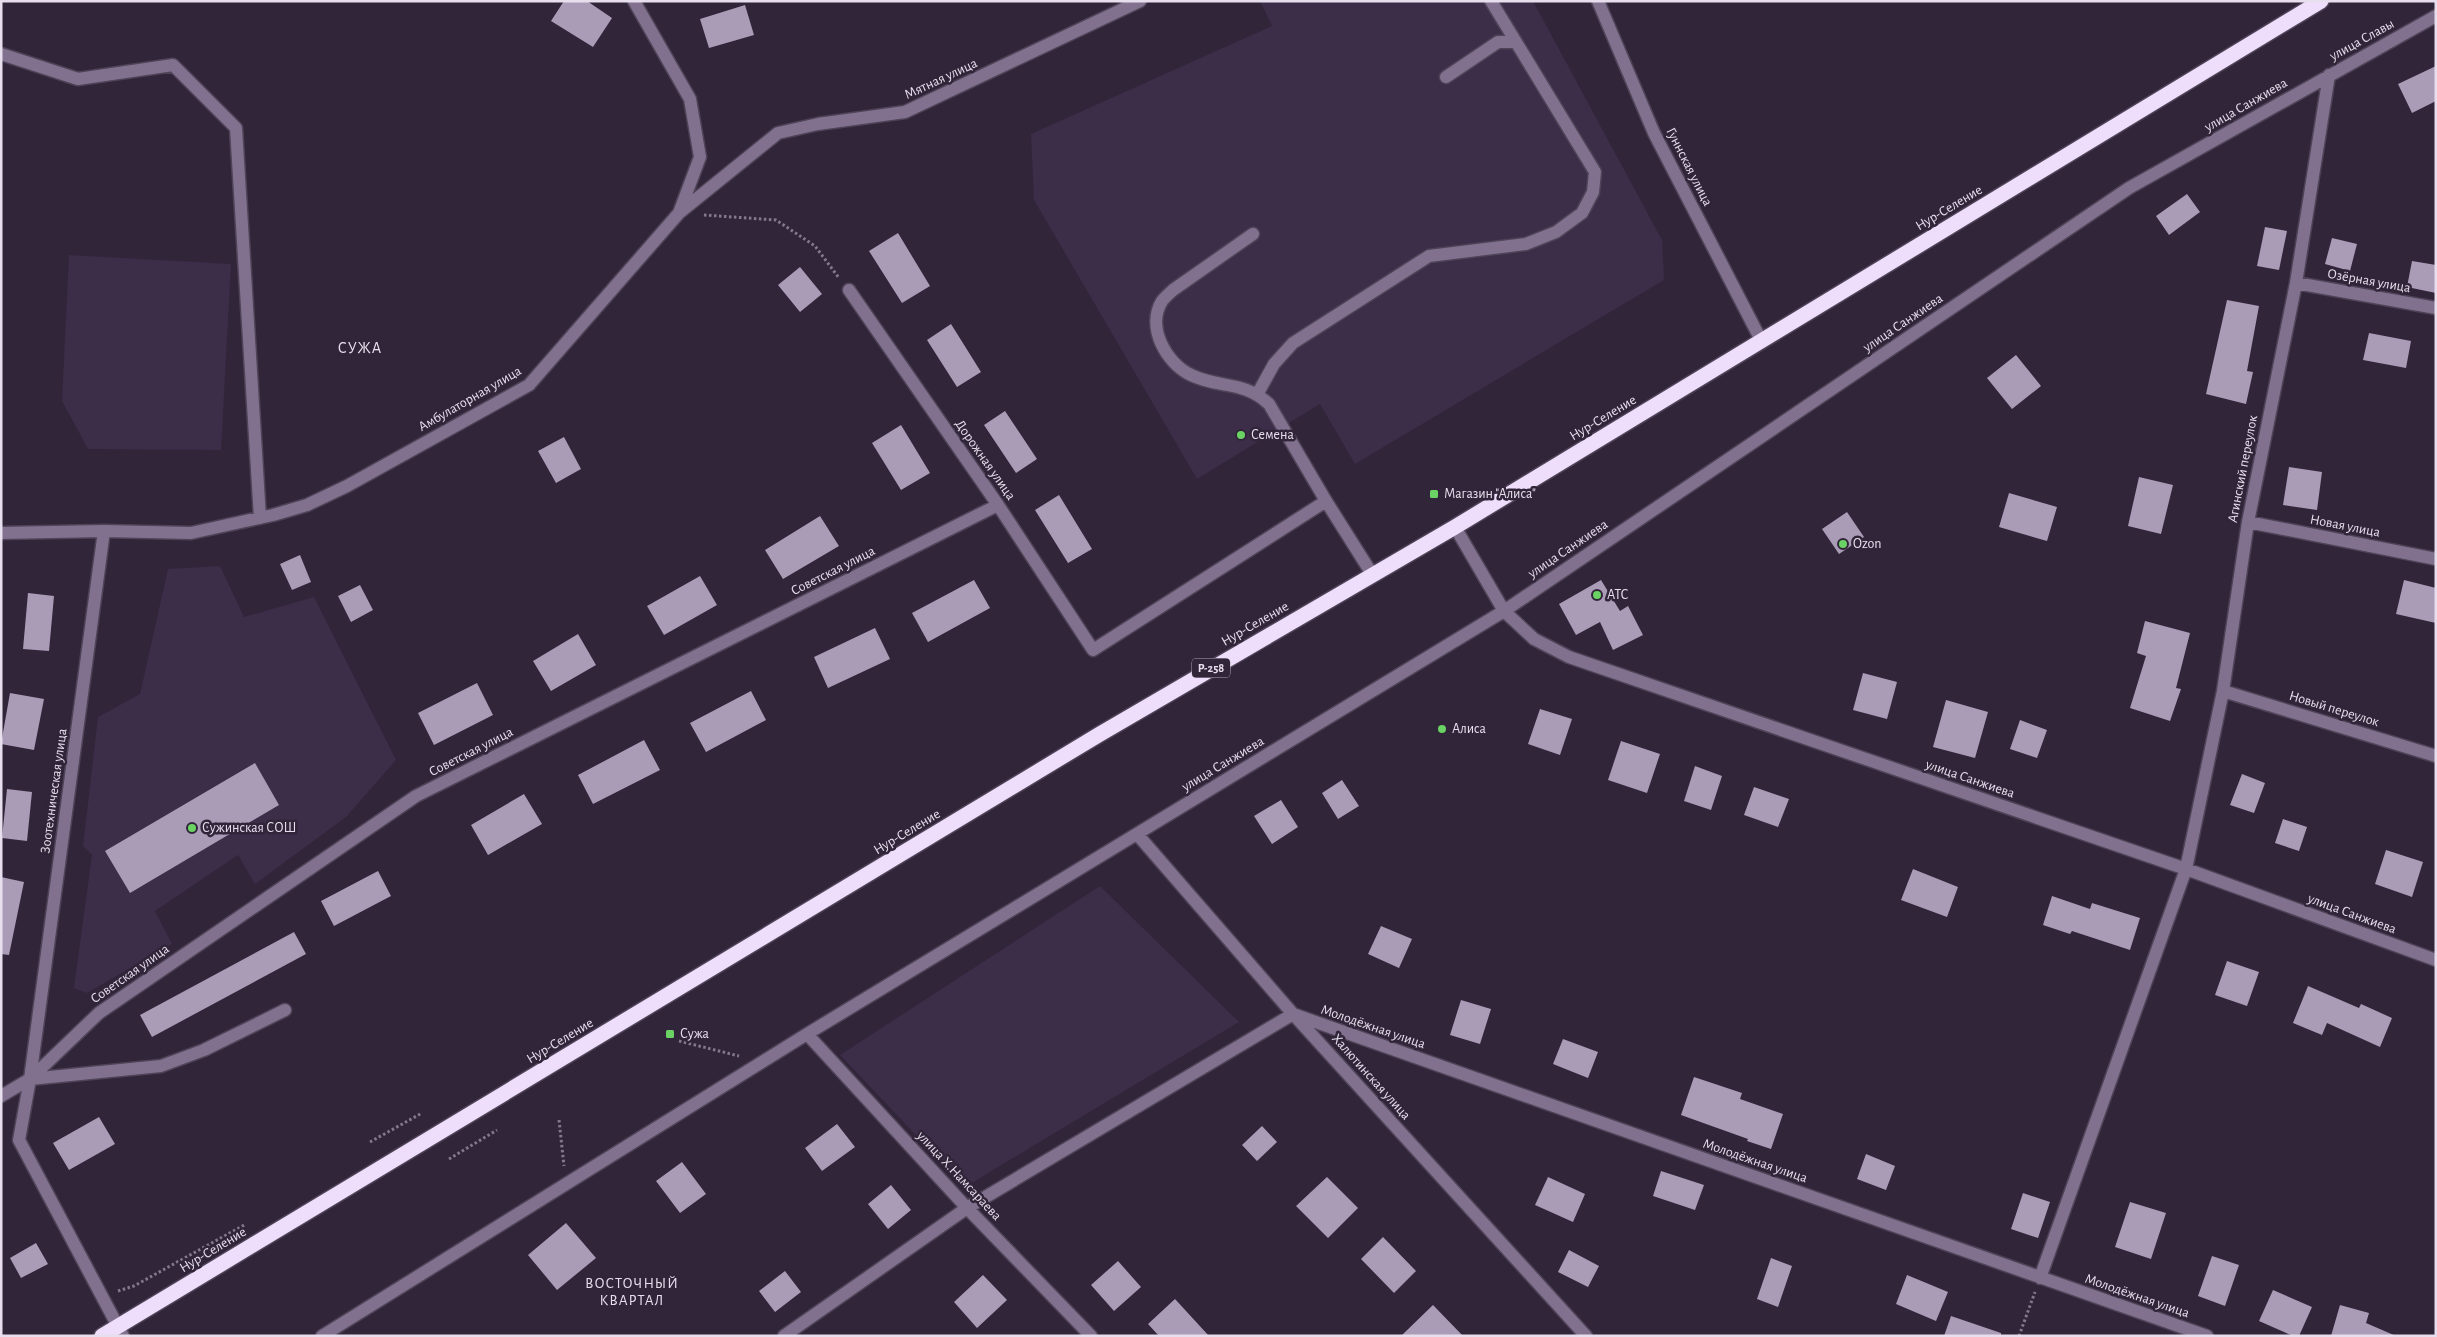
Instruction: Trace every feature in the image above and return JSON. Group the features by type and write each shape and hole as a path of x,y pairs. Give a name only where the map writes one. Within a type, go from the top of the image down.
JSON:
{"highway":[{"name":"Нур-Селение","path":"102,1336 120,1331 1100,734 1455,527 2320,1"}],"street":[{"name":"Амбулаторная улица","path":"104,531 191,533 260,518 307,505 347,486 529,385 679,213 700,158 690,99 634,1"},
{"name":"Мятная улица","path":"679,213 778,133 818,124 905,112 1140,1"},
{"path":"1258,393 1274,364 1293,343 1429,256 1526,244 1556,232 1582,213 1593,192 1595,172 1491,1"},
{"name":"Гуннская улица","path":"1598,1 1654,132 1762,342"},
{"name":"улица Славы","path":"2329,75 2436,16"},
{"path":"1446,77 1498,42 1516,42"},
{"path":"1,54 78,78 173,65 236,128 260,518"},
{"name":"Агинский переулок","path":"2040,1278 2186,870 2223,690 2248,522 2296,283 2329,75"},
{"name":"улица Санжиева","path":"322,1336 807,1034 1504,611 2129,188 2329,75"},
{"path":"1253,234 1173,290 1162,301 1157,317 1156,332 1164,349 1177,364 1190,374 1212,382 1242,387 1258,393 1269,404 1326,501 1372,574"},
{"name":"Озёрная улица","path":"2296,283 2436,308"},
{"name":"Дорожная улица","path":"849,290 998,505 1093,650 1326,501"},
{"name":"Советская улица","path":"1,1096 30,1079 99,1013 416,796 998,505"},
{"name":"Новая улица","path":"2248,522 2436,559"},
{"name":"улица Санжиева","path":"1455,527 1504,611 1534,639 1569,657 2186,870 2436,960"},
{"path":"1,533 104,531"},
{"name":"Зоотехническая улица","path":"100,1296 19,1140 30,1079 104,531"},
{"name":"Новый переулок","path":"2223,690 2436,756"},
{"name":"Халютинская улица","path":"1137,834 1293,1014 1586,1336"},
{"path":"30,1079 161,1066 204,1050 285,1010"},
{"path":"784,1336 967,1208 1293,1014"},
{"name":"Молодёжная улица","path":"1293,1014 2207,1336"},
{"name":"улица Х.Намсараева","path":"807,1034 967,1208 1091,1336"},
{"path":"100,1296 120,1331"}],"path":[{"path":"679,213 776,220 815,246 849,290"},
{"path":"679,1041 762,1062"},
{"path":"370,1142 422,1114"},
{"path":"559,1120 566,1184"},
{"path":"449,1159 498,1130"},
{"path":"100,1296 134,1286 246,1224"},
{"path":"2019,1336 2040,1278"}],"shaded area":[{"path":"1260,1 1533,1 1662,240 1664,280 1355,464 1320,404 1197,479 1034,200 1031,134 1272,26"},
{"path":"69,255 231,264 221,450 88,449 62,401"},
{"path":"220,566 244,617 314,597 396,760 346,817 255,884 238,855 155,911 172,944 87,993 74,988 92,855 83,846 98,717 140,694 168,569"},
{"path":"1100,886 1239,1022 965,1187 840,1055"}],"building":[{"path":"564,1 587,1 612,18 593,47 551,21"},
{"path":"745,5 754,35 709,48 700,19"},
{"path":"2436,66 2436,101 2412,113 2398,84"},
{"path":"2187,194 2200,212 2169,235 2156,216"},
{"path":"2265,227 2287,231 2279,270 2257,266"},
{"path":"898,233 930,286 902,303 869,251"},
{"path":"2332,238 2357,244 2350,271 2325,264"},
{"path":"2412,261 2436,265 2436,293 2407,287"},
{"path":"800,267 822,294 800,312 778,285"},
{"path":"2227,300 2259,306 2247,371 2253,372 2246,404 2206,394"},
{"path":"951,324 981,372 957,387 927,340"},
{"path":"2369,333 2411,341 2406,368 2363,360"},
{"path":"2016,355 2041,386 2012,409 1987,378"},
{"path":"1005,411 1037,459 1016,473 984,425"},
{"path":"901,425 930,473 901,490 872,443"},
{"path":"564,437 581,469 556,483 538,451"},
{"path":"2289,467 2322,472 2317,510 2283,505"},
{"path":"2139,477 2173,485 2161,534 2128,526"},
{"path":"2009,493 2057,507 2047,541 1999,527"},
{"path":"1059,495 1092,549 1068,563 1035,510"},
{"path":"1847,512 1864,537 1839,554 1822,529"},
{"path":"820,516 839,546 783,579 765,550"},
{"path":"300,555 311,582 292,590 280,564"},
{"path":"700,576 717,605 664,635 647,606"},
{"path":"974,580 990,608 928,642 912,613"},
{"path":"1601,580 1620,611 1628,606 1643,635 1613,650 1600,622 1576,635 1559,604"},
{"path":"2404,580 2436,588 2436,623 2396,614"},
{"path":"360,585 373,610 351,622 338,596"},
{"path":"28,593 54,596 49,651 23,649"},
{"path":"2145,621 2190,633 2176,688 2181,689 2170,721 2130,708 2146,656 2137,653"},
{"path":"875,628 890,659 828,688 814,657"},
{"path":"578,634 596,665 551,691 533,661"},
{"path":"1863,673 1897,682 1887,719 1853,710"},
{"path":"477,683 493,715 434,745 418,713"},
{"path":"751,691 766,720 706,752 690,723"},
{"path":"10,693 44,699 34,750 1,744"},
{"path":"1946,700 1988,712 1975,758 1933,747"},
{"path":"1540,709 1572,719 1560,755 1528,744"},
{"path":"2020,720 2047,730 2037,758 2010,749"},
{"path":"644,740 660,770 593,804 578,775"},
{"path":"1621,741 1660,754 1647,793 1608,780"},
{"name":"Сужинская СОШ","path":"255,763 279,805 130,893 105,851"},
{"path":"1695,766 1722,776 1711,810 1684,801"},
{"path":"2242,774 2265,783 2254,813 2230,805"},
{"path":"1342,780 1359,806 1338,819 1322,793"},
{"path":"1754,787 1789,799 1778,827 1744,815"},
{"path":"7,789 32,792 27,841 2,838"},
{"path":"524,794 542,824 488,855 471,825"},
{"path":"1281,800 1298,827 1272,844 1254,816"},
{"path":"2283,819 2307,827 2299,851 2275,843"},
{"path":"2386,850 2423,862 2412,897 2375,884"},
{"path":"1913,869 1958,887 1947,917 1901,900"},
{"path":"378,871 391,896 334,926 321,901"},
{"path":"1,877 24,882 9,955 1,954"},
{"path":"2052,896 2090,909 2092,903 2140,918 2130,950 2072,931 2070,934 2043,925"},
{"path":"1381,926 1412,939 1399,968 1368,954"},
{"path":"294,932 306,954 152,1037 140,1015"},
{"path":"2227,961 2259,972 2247,1006 2215,995"},
{"path":"2308,986 2359,1008 2361,1004 2392,1018 2380,1047 2327,1023 2322,1035 2293,1023"},
{"path":"1461,1000 1491,1009 1480,1044 1450,1035"},
{"path":"1563,1039 1598,1052 1588,1078 1553,1064"},
{"path":"1694,1077 1742,1093 1740,1099 1783,1114 1771,1149 1681,1115"},
{"path":"99,1117 115,1144 69,1170 53,1143"},
{"path":"837,1124 855,1147 822,1171 805,1148"},
{"path":"1262,1126 1277,1142 1257,1161 1242,1145"},
{"path":"1866,1154 1895,1166 1886,1190 1857,1179"},
{"path":"682,1162 706,1194 680,1213 656,1181"},
{"path":"1661,1171 1704,1185 1695,1210 1653,1196"},
{"path":"1327,1177 1358,1208 1328,1238 1296,1206"},
{"path":"1548,1177 1585,1194 1573,1222 1535,1205"},
{"path":"891,1185 911,1210 888,1229 868,1204"},
{"path":"2023,1193 2050,1202 2038,1238 2011,1229"},
{"path":"2130,1202 2166,1213 2151,1259 2115,1247"},
{"path":"566,1223 596,1258 557,1290 528,1255"},
{"path":"1383,1237 1416,1271 1394,1293 1361,1259"},
{"path":"36,1243 48,1264 21,1278 10,1258"},
{"path":"1569,1250 1599,1266 1588,1287 1558,1272"},
{"path":"2212,1256 2239,1265 2225,1306 2198,1296"},
{"path":"1771,1258 1792,1266 1778,1307 1757,1299"},
{"path":"1118,1261 1141,1287 1114,1311 1091,1285"},
{"path":"785,1271 801,1292 775,1312 759,1291"},
{"path":"983,1275 1007,1300 977,1328 954,1302"},
{"path":"1907,1275 1948,1292 1936,1321 1896,1304"},
{"path":"2273,1290 2312,1307 2299,1336 2293,1336 2259,1321"},
{"path":"1175,1299 1209,1336 1159,1336 1148,1324"},
{"path":"1433,1305 1463,1336 1401,1336"},
{"path":"2340,1305 2369,1313 2366,1323 2396,1336 2331,1336"},
{"path":"1951,1316 2001,1333 2001,1336 1944,1336"}],"place":[{"name":"Семена","path":"1241,435"},
{"name":"Магазин \"Алиса\"","path":"1434,494"},
{"name":"Ozon","path":"1843,544"},
{"name":"АТС","path":"1597,595"},
{"name":"Алиса","path":"1442,729"},
{"name":"Сужинская СОШ","path":"192,828"},
{"name":"Сужа","path":"670,1034"}],"district":[{"name":"СУЖА","path":"360,348"},
{"name":"ВОСТОЧНЫЙ КВАРТАЛ","path":"632,1292"}]}
